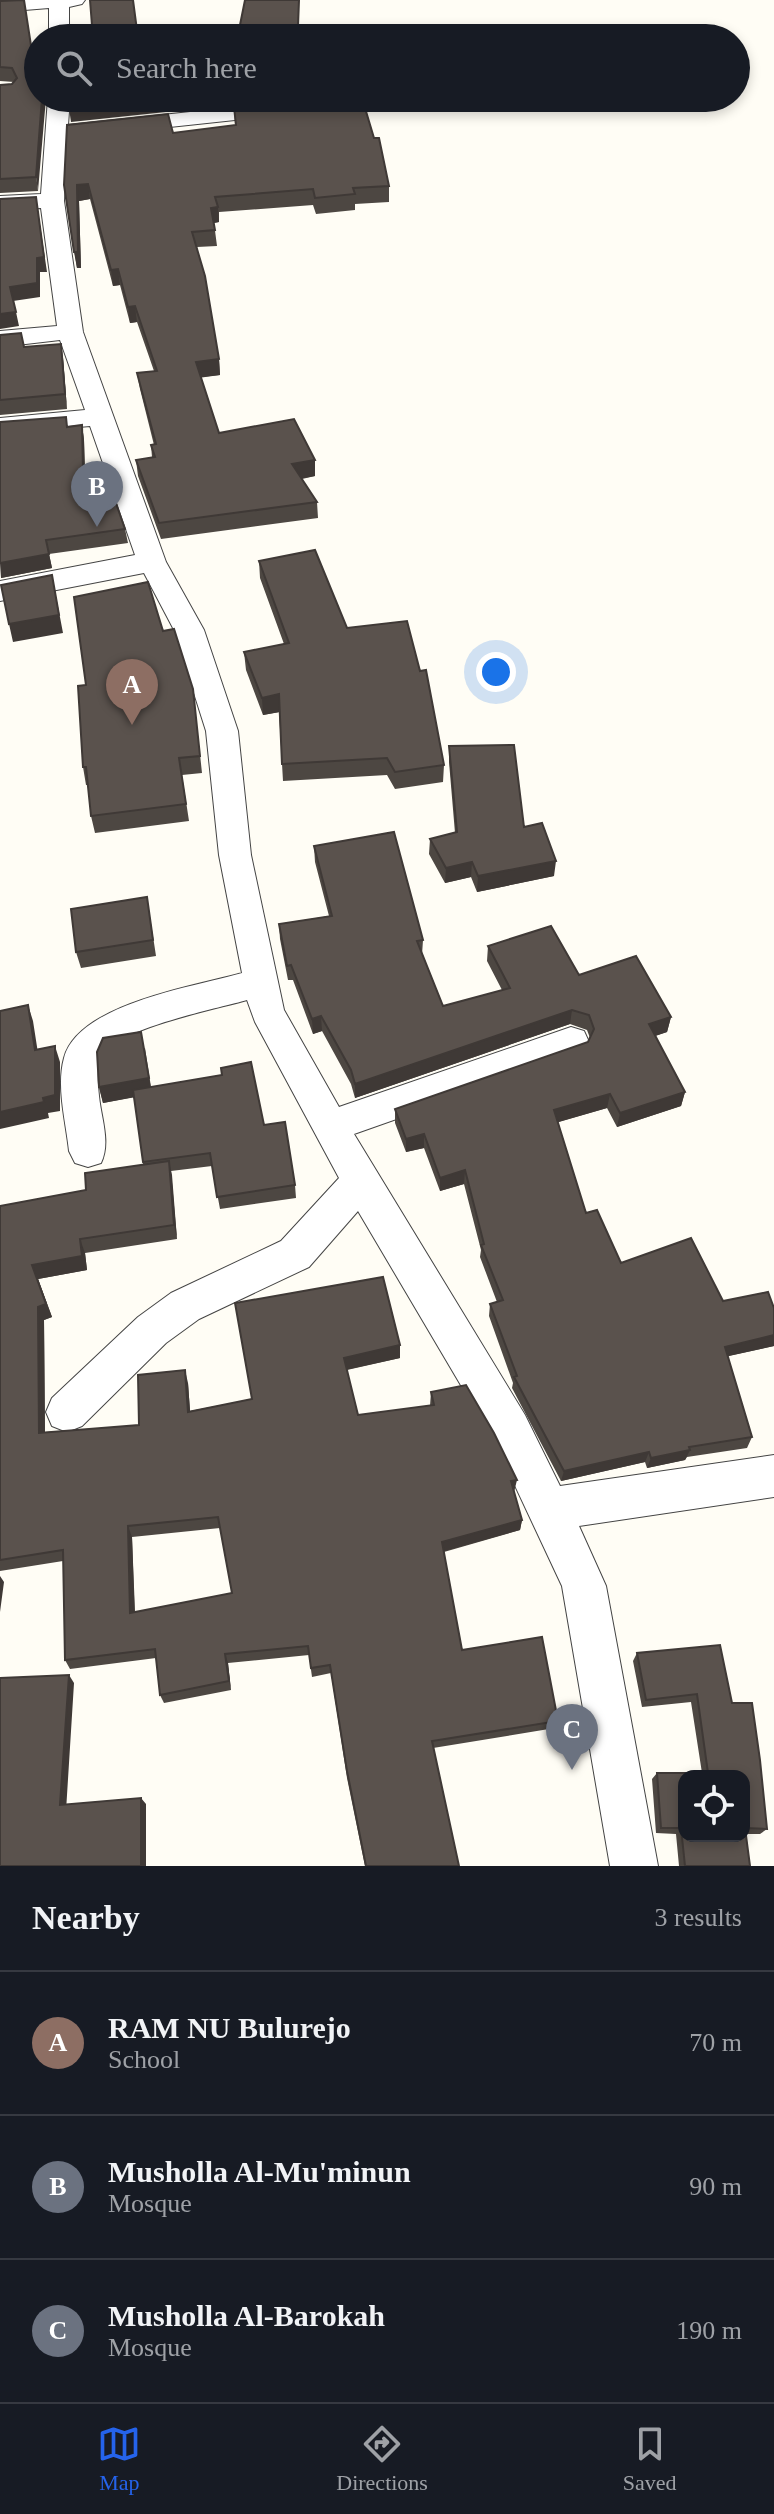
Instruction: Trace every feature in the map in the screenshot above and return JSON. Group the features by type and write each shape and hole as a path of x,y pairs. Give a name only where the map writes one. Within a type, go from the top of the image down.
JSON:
{"street":[{"path":"0,6 64,0 61,24"},
{"path":"57,112 52,201 70,332 152,562 189,630 222,731 235,855 267,1012 361,1181 510,1429 584,1586 634,1866"},
{"path":"55,133 252,112"},
{"path":"0,203 52,201"},
{"path":"0,339 70,332"},
{"path":"0,426 99,417"},
{"path":"0,591 152,562"},
{"path":"88,1151 82,1108 82,1056 97,1036 118,1023 260,982"},
{"path":"330,1126 571,1042"},
{"path":"67,1412 152,1330 185,1306 295,1254 361,1181"},
{"path":"549,1509 774,1476"}],"building":[{"path":"24,0 28,24 24,24 24,112 41,112 36,177 0,179 0,85 12,84 17,78 12,68 0,67 0,1"},
{"path":"90,0 133,0 136,24 92,24"},
{"path":"245,0 299,0 298,24 240,24"},
{"path":"235,112 366,112 374,138 379,138 389,186 353,188 355,194 315,198 313,189 215,197 218,207 211,208 215,230 192,232 205,276 219,359 196,362 219,433 294,419 315,460 292,464 317,502 159,523 136,460 155,457 151,445 156,444 137,373 157,371 135,306 128,307 118,269 111,270 88,184 77,185 78,252 74,252 64,185 67,125 168,114 173,133 236,125"},
{"path":"36,197 44,257 37,258 37,283 10,287 16,312 0,314 0,199"},
{"path":"21,333 24,347 61,344 65,394 0,400 0,335"},
{"path":"66,417 67,427 82,425 83,469 103,466 125,529 46,540 49,554 0,563 0,422"},
{"path":"315,550 347,628 407,621 420,671 426,670 444,765 395,772 387,758 282,764 279,694 262,698 244,652 289,643 259,561"},
{"path":"52,575 59,615 9,624 1,585"},
{"path":"148,582 163,631 174,629 193,689 200,756 179,758 186,804 91,816 86,767 83,767 78,686 86,685 74,597"},
{"path":"514,745 524,827 542,823 556,861 478,876 472,862 446,868 430,839 457,832 449,746"},
{"path":"394,832 423,940 417,941 443,1006 510,988 488,946 551,926 579,975 636,956 671,1017 649,1024 685,1092 620,1113 610,1094 554,1110 586,1213 597,1210 621,1263 691,1238 723,1301 768,1292 774,1308 774,1335 725,1347 752,1437 689,1447 690,1450 651,1458 649,1452 564,1471 514,1377 517,1376 490,1304 503,1300 481,1245 484,1244 465,1170 440,1178 424,1134 406,1139 395,1109 588,1042 594,1029 589,1015 572,1010 355,1084 351,1070 321,1016 312,1019 291,965 287,966 279,924 332,916 314,846"},
{"path":"147,897 153,940 76,952 71,909"},
{"path":"28,1005 35,1050 55,1046 55,1095 43,1098 44,1102 0,1112 0,1011"},
{"path":"141,1032 149,1078 99,1087 97,1052 103,1038"},
{"path":"251,1062 264,1125 285,1122 295,1185 217,1197 210,1153 143,1162 133,1090 222,1075 221,1068"},
{"path":"169,1161 174,1225 80,1239 82,1256 32,1265 46,1304 38,1307 39,1433 139,1425 138,1375 185,1370 188,1412 252,1399 235,1303 383,1277 400,1345 344,1358 358,1415 434,1405 431,1392 466,1385 494,1433 517,1480 511,1481 522,1520 442,1542 462,1650 542,1637 558,1721 432,1741 459,1866 366,1866 330,1665 311,1668 308,1646 225,1654 229,1681 160,1695 155,1649 65,1660 63,1550 0,1560 0,1206 86,1190 85,1173","holes":["218,1517 232,1593 130,1613 128,1526"]},
{"path":"720,1645 732,1703 752,1703 767,1829 750,1828 750,1770 708,1770 697,1694 646,1700 637,1653"},
{"path":"69,1675 60,1805 141,1798 141,1866 0,1866 0,1678"},
{"path":"657,1773 678,1773 678,1828 661,1828"},
{"path":"682,1842 747,1842 750,1866 685,1866"}],"place":[{"name":"Musholla Al-Mu'minun","path":"97,527"},
{"name":"RAM NU Bulurejo","path":"132,725"},
{"name":"Musholla Al-Barokah","path":"572,1770"}]}
